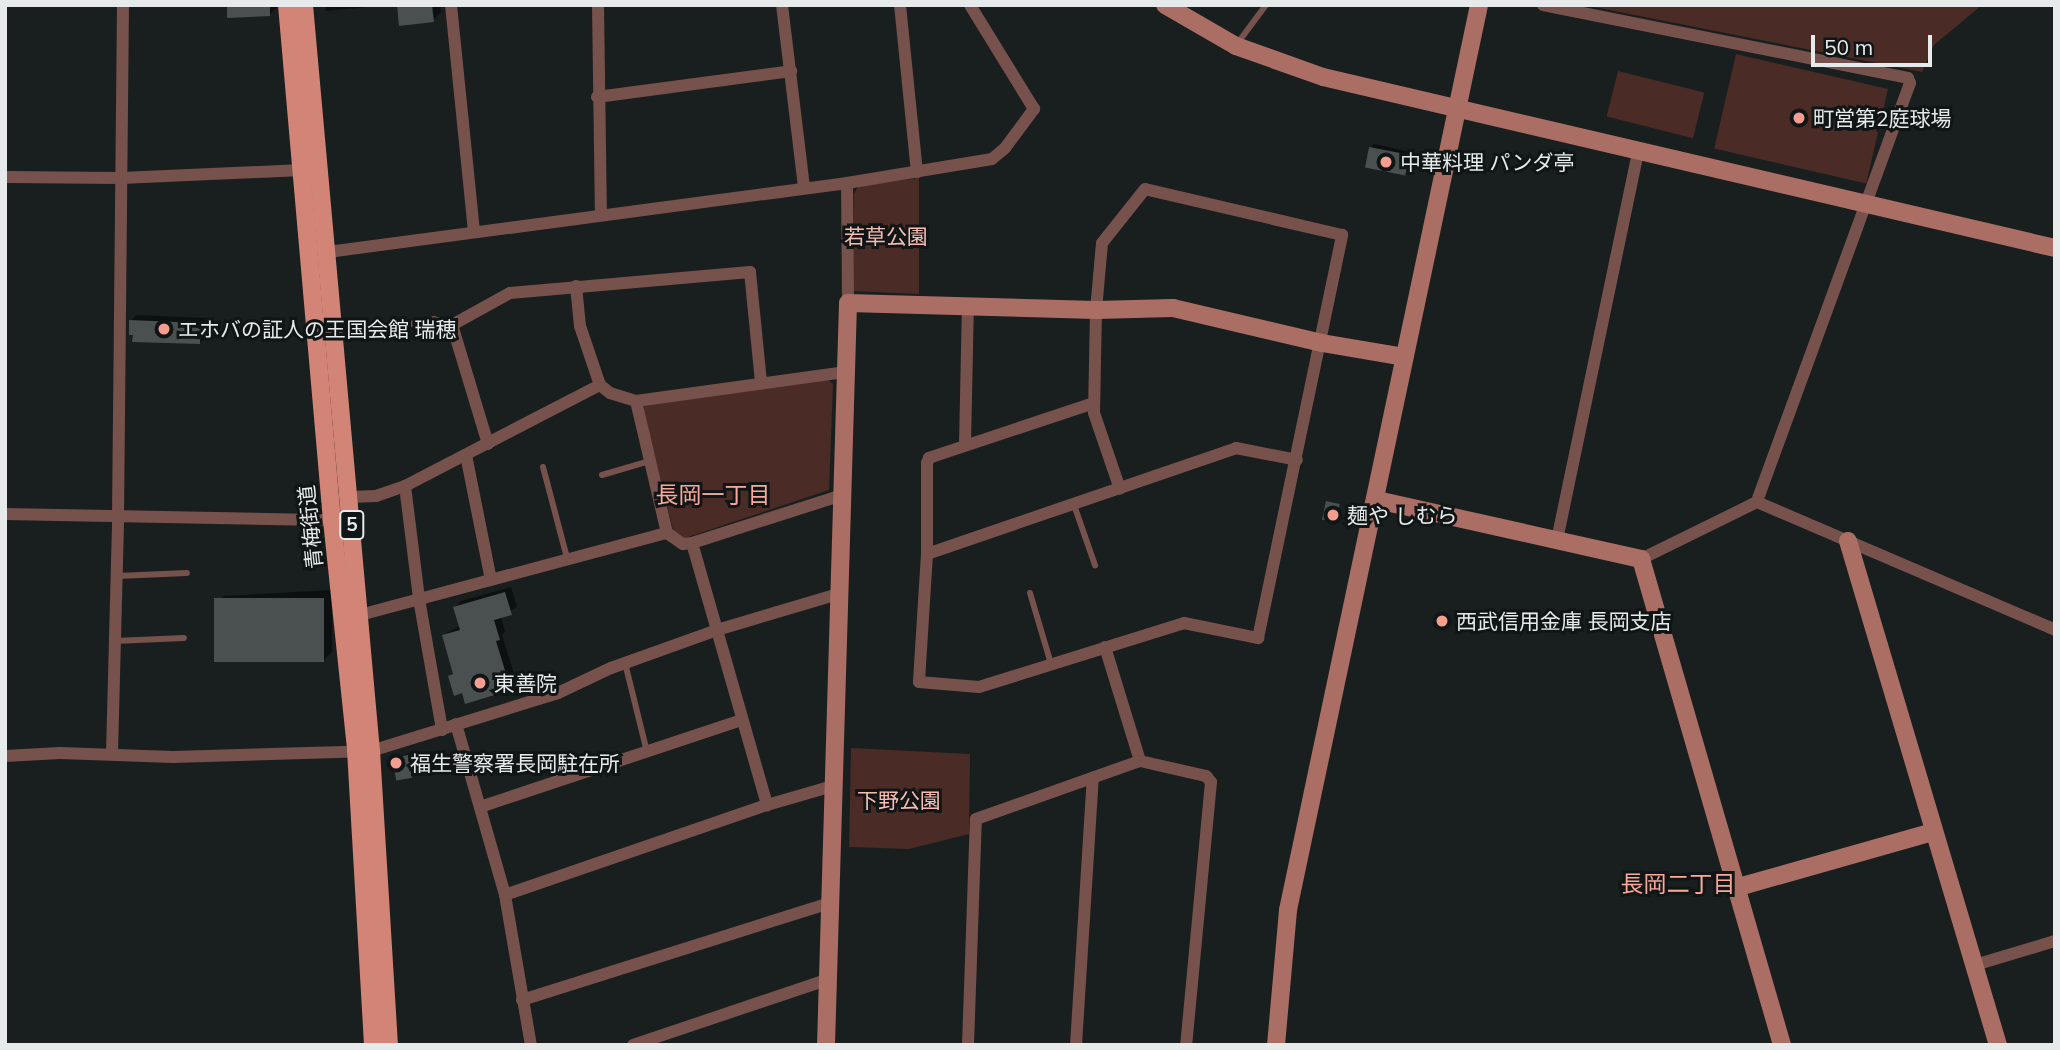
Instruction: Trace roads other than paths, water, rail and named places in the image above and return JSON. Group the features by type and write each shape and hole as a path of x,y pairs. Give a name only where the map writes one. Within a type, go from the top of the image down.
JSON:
{"main road":[{"name":"青梅街道","path":"287,5 332,520 364,750 389,1045"},
{"name":"青梅街道","path":"303,5 328,252 359,615 373,1045"}],"street":[{"path":"112,753 118,516 123,5"},
{"path":"451,5 474,232"},
{"path":"598,5 597,97 601,213"},
{"path":"782,5 804,188"},
{"path":"900,5 917,172"},
{"path":"328,252 601,213 847,183 992,159 1005,148 1034,109 970,5"},
{"path":"1165,5 1236,46 1323,77 2055,248"},
{"path":"1276,1045 1288,910 1377,500 1404,357 1479,5"},
{"path":"1377,500 1640,559 1757,502 1910,83 1908,78 1544,5"},
{"path":"597,97 791,71"},
{"path":"1557,540 1638,151"},
{"path":"5,177 121,178 302,170"},
{"path":"826,1045 841,593 848,303 847,183"},
{"path":"1094,403 934,455 927,463 927,554 919,682 979,687 1184,623 1258,638 1322,343 1342,235 1145,189 1102,243 1096,310 1094,413 1120,489"},
{"path":"488,444 452,325 510,293 750,272 761,383"},
{"path":"576,286 580,326 600,385 610,393 636,401 846,372"},
{"path":"848,303 1096,310 1174,308 1322,343 1404,357"},
{"path":"965,445 968,306"},
{"path":"350,497 376,496 405,486 600,385"},
{"path":"636,401 667,533 683,544 842,495"},
{"path":"927,554 1236,448 1297,460"},
{"path":"466,455 491,580"},
{"path":"405,486 419,599 442,730"},
{"path":"1757,502 2055,630"},
{"path":"5,514 332,520"},
{"path":"359,615 667,533"},
{"path":"1848,541 1998,1045"},
{"path":"692,543 767,805"},
{"path":"1640,559 1735,888 1776,1043"},
{"path":"5,756 112,753 173,757 364,750 442,730 558,694 625,663 716,629 841,593"},
{"path":"1105,647 1140,761"},
{"path":"480,807 742,720"},
{"path":"456,724 505,895 531,1045"},
{"path":"968,1045 976,819 1140,761 1206,776 1211,782 1186,1045"},
{"path":"1076,1045 1093,778"},
{"path":"505,895 767,805 836,785"},
{"path":"1735,888 1933,832"},
{"path":"522,1000 829,903"},
{"path":"1975,965 2055,942"},
{"path":"633,1045 829,979"}],"lane":[{"path":"1236,46 1266,5"},
{"path":"377,331 434,318 452,325"},
{"path":"602,475 650,461"},
{"path":"543,467 566,558"},
{"path":"1074,505 1095,565"},
{"path":"117,576 187,573"},
{"path":"1030,593 1051,664"},
{"path":"115,641 184,638"},
{"path":"625,663 647,752"}],"place":[{"name":"町営第2庭球場","path":"1799,118"},
{"name":"中華料理 パンダ亭","path":"1386,162"},
{"name":"エホバの証人の王国会館 瑞穂","path":"164,329"},
{"name":"麺や しむら","path":"1333,515"},
{"name":"西武信用金庫 長岡支店","path":"1442,621"},
{"name":"東善院","path":"480,683"},
{"name":"福生警察署長岡駐在所","path":"396,763"}],"district":[{"name":"長岡一丁目","path":"713,495"},
{"name":"長岡二丁目","path":"1678,884"}],"park label":[{"name":"若草公園","path":"886,236"},
{"name":"下野公園","path":"899,800"}]}
